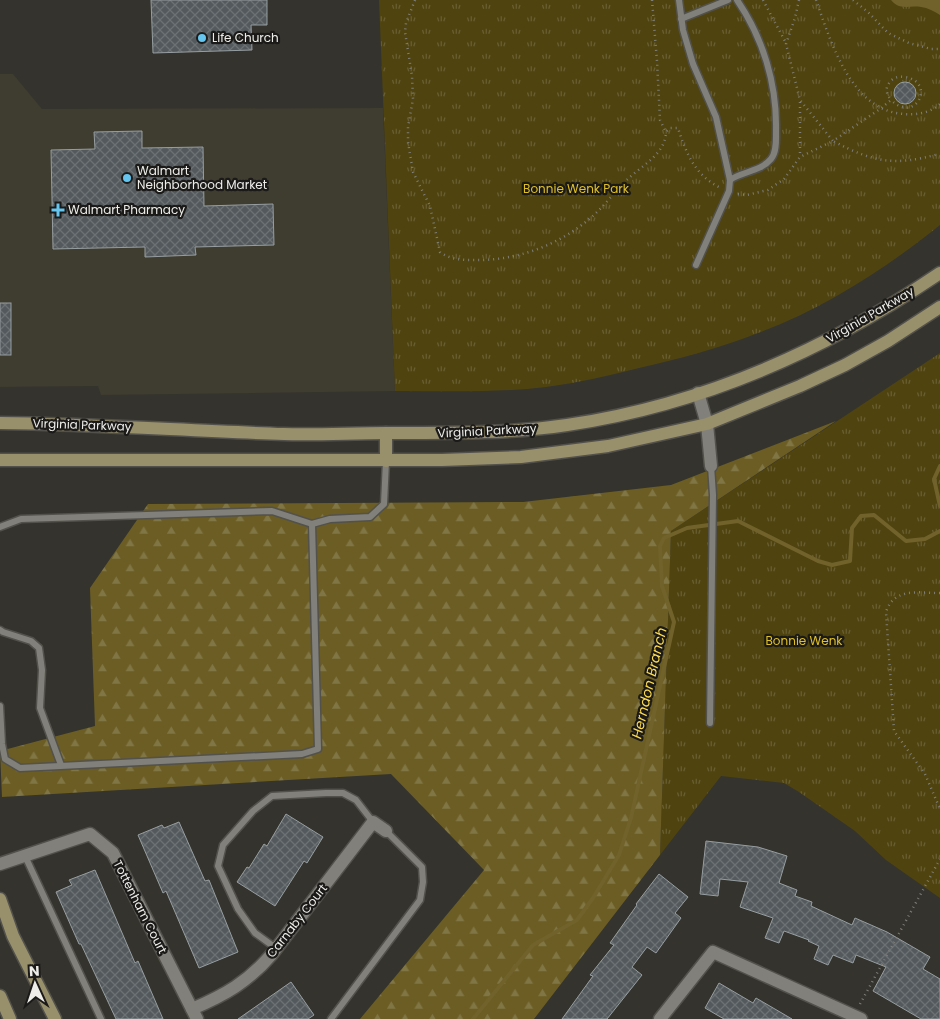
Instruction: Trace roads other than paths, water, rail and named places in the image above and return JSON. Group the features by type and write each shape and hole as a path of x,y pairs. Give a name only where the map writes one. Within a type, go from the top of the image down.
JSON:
{"main road":[{"name":"Virginia Parkway","path":"0,423 63,423 287,434 449,434 542,428 608,418 661,405 730,384 810,349 858,324 940,273"},
{"path":"0,460 442,460 536,456 608,446 707,424 800,386 888,341 940,307"},
{"path":"386,433 386,461"},
{"path":"0,899 13,936 55,1019"},
{"path":"0,996 10,1019"}],"street":[{"path":"698,394 710,439 711,466"},
{"path":"374,822 386,830"},
{"name":"Carnaby Court","path":"194,1014 244,982 264,965 374,822"},
{"name":"Tottenham Court","path":"0,864 90,834 114,853 194,1014"},
{"path":"660,1019 713,952 858,1018"}],"lane":[{"path":"679,0 681,19 693,64 716,117 730,180 729,191 696,265"},
{"path":"681,19 728,0"},
{"path":"730,180 737,175 755,170 766,164 772,158 776,138 776,103 763,51 747,14 737,0"},
{"path":"0,526 21,518 272,511 312,524 330,519 370,517 384,504 386,461"},
{"path":"710,723 713,495 711,466"},
{"path":"0,706 2,744 5,759 20,768 302,754 318,749 312,524"},
{"path":"0,630 31,641 39,648 42,670 40,708 61,765"},
{"path":"277,949 255,933 238,909 218,866 223,845 253,811 272,796 343,793 356,800 374,822"},
{"path":"331,1019 420,900 423,882 422,868 386,830"},
{"path":"25,856 101,1019"}],"waterway":[{"name":"Herndon Branch","path":"940,466 934,479 940,506"},
{"name":"Herndon Branch","path":"473,1019 533,945 577,920 619,855 631,818 674,622 662,586 660,546 664,538 687,528 738,521 818,561 832,565 850,561 852,528 861,516 874,515 906,541 925,539 940,531"}],"place":[{"name":"Life Church","path":"202,38"},
{"name":"Walmart Neighborhood Market","path":"127,178"},
{"name":"Walmart Pharmacy","path":"58,210"}],"park label":[{"name":"Bonnie Wenk Park","path":"576,189"},
{"name":"Bonnie Wenk","path":"804,641"}]}
